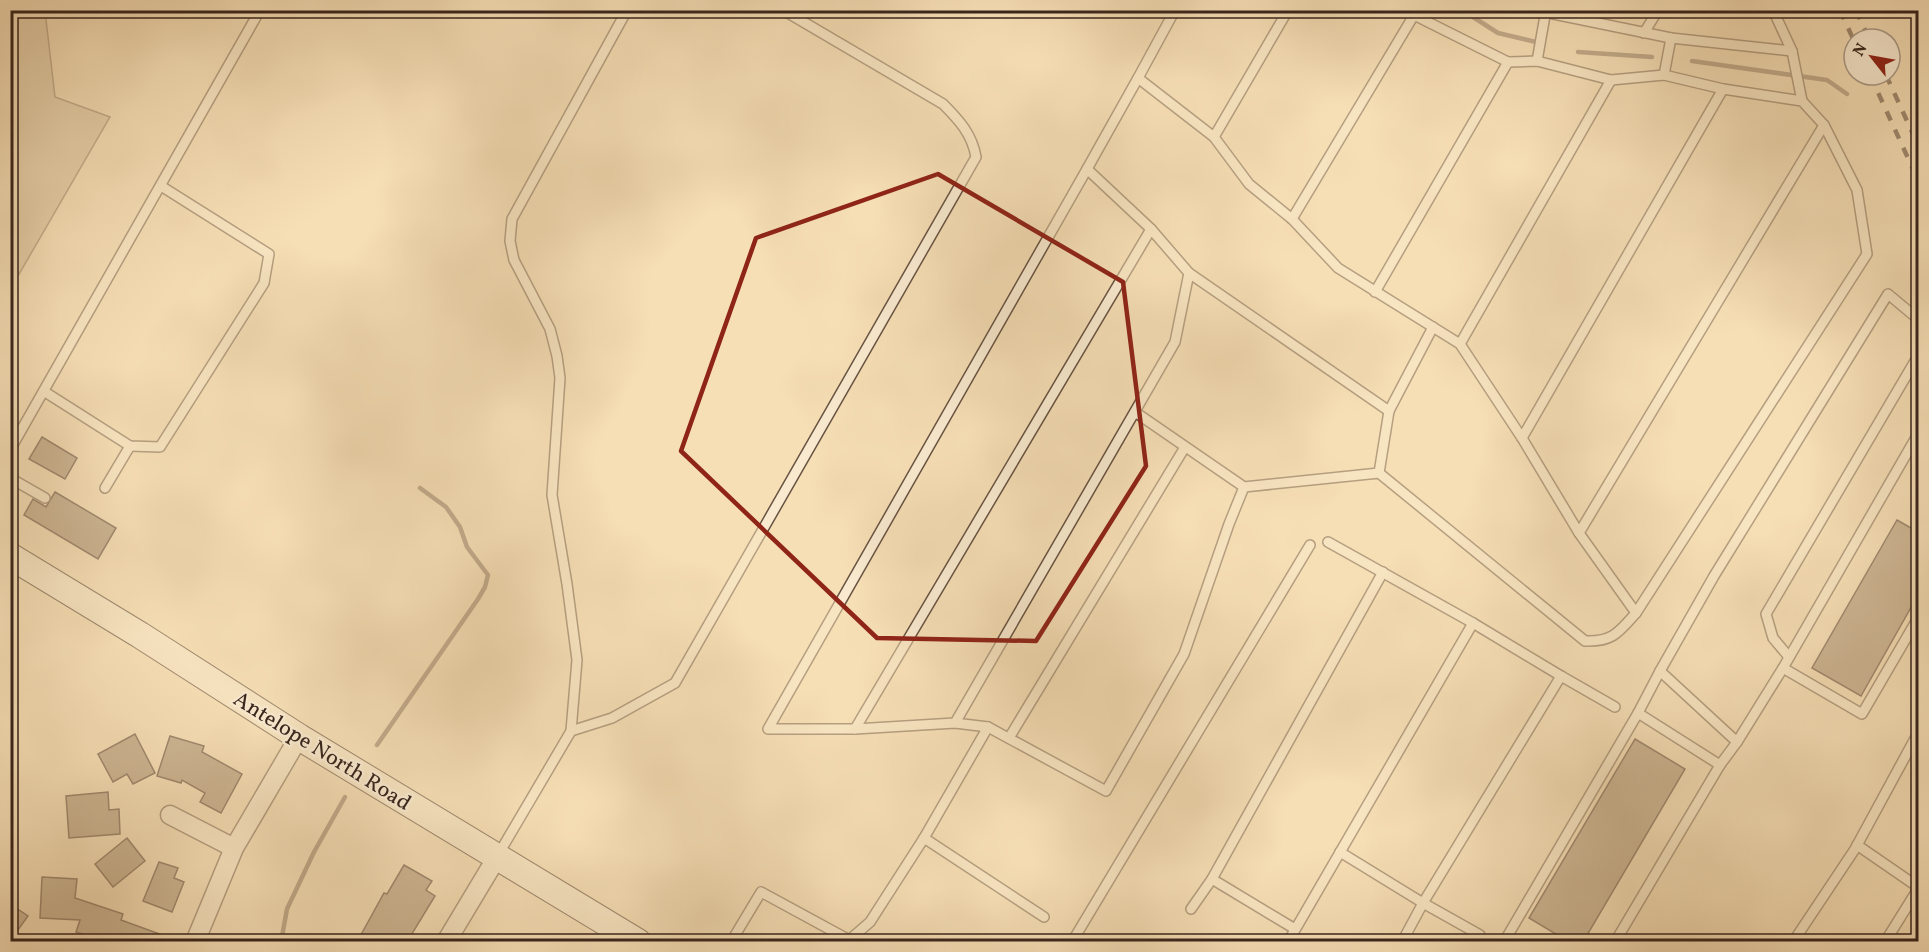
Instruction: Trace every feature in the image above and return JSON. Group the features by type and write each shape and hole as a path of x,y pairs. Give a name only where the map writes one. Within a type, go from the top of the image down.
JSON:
{"main road":[{"name":"Antelope North Road","path":"10,555 299,737 638,942"}],"street":[{"path":"195,942 234,848 299,737"},
{"path":"170,815 234,848"},
{"path":"446,942 497,857"}],"lane":[{"path":"10,450 260,10"},
{"path":"497,857 571,731 577,660 552,495 560,378 550,329 514,260 510,241 512,219 627,10"},
{"path":"571,731 612,718 675,683 976,157 974,144 963,124 943,104 783,10"},
{"path":"1175,10 1087,170 768,729 855,729 955,723 988,728 1106,791 1184,654 1244,487"},
{"path":"1214,137 1288,10"},
{"path":"1404,10 1508,62 1537,61 1611,80 1664,75 1723,89 1802,101"},
{"path":"1534,10 1671,38 1792,51"},
{"path":"1644,33 1658,10"},
{"path":"1135,412 1244,487 1380,473 1585,641 1602,642 1621,630 1636,613 1867,254 1857,190 1824,125 1802,101 1792,51 1773,10"},
{"path":"1537,61 1546,11"},
{"path":"1292,219 1414,15"},
{"path":"1664,75 1671,38"},
{"path":"1375,292 1508,62"},
{"path":"1138,78 1214,137 1249,184 1292,219 1338,268 1460,344 1522,438 1579,533 1636,613"},
{"path":"1460,344 1611,80"},
{"path":"1522,438 1723,89"},
{"path":"1579,533 1824,125"},
{"path":"1087,170 1151,229 1189,273 1389,411"},
{"path":"45,392 130,446 160,447 264,283 269,254 161,186"},
{"path":"855,729 1151,229"},
{"path":"955,723 1175,342 1189,273"},
{"path":"1504,942 1638,713 1714,576 1888,294 1918,319"},
{"path":"1380,473 1389,411 1433,327"},
{"path":"1789,657 1773,638 1766,614 1918,356"},
{"path":"1616,942 1720,765 1783,668 1918,434"},
{"path":"105,488 130,446"},
{"path":"1009,738 1185,447"},
{"path":"10,478 45,498"},
{"path":"1328,542 1473,623 1615,707"},
{"path":"1072,942 1310,544"},
{"path":"1191,909 1212,879 1383,572"},
{"path":"1783,668 1862,714 1918,618"},
{"path":"1288,942 1473,623"},
{"path":"1660,671 1737,742"},
{"path":"1402,942 1423,903 1561,676"},
{"path":"1638,713 1720,765"},
{"path":"731,942 761,892 850,941 870,922 924,838 988,728"},
{"path":"1793,942 1857,845 1918,734"},
{"path":"924,838 1044,917"},
{"path":"1857,845 1918,888 1885,942"},
{"path":"1340,852 1480,935"},
{"path":"1212,879 1295,929"}],"highlighted area":[{"path":"938,174 1123,282 1146,466 1036,641 877,638 681,451 756,238"}],"shaded area":[{"path":"11,10 45,11 55,97 110,117 11,288"}],"building":[{"path":"42,437 77,458 65,479 29,459"},
{"path":"55,492 116,528 98,559 24,515 33,499 46,507"},
{"path":"1897,520 1918,532 1918,595 1861,696 1812,668"},
{"path":"135,734 155,773 133,784 127,774 113,782 98,754"},
{"path":"170,736 204,746 202,752 242,774 221,813 200,802 205,793 182,780 181,783 157,776"},
{"path":"1635,739 1685,769 1583,942 1569,942 1529,918"},
{"path":"108,792 109,810 119,809 120,834 69,838 66,796"},
{"path":"127,838 145,861 113,887 95,864"},
{"path":"159,862 178,868 174,878 184,882 172,912 143,901"},
{"path":"404,865 432,881 426,890 435,896 407,942 357,942 384,893 387,894"},
{"path":"42,877 77,879 75,898 123,914 121,920 176,940 175,942 90,942 92,937 76,932 80,920 40,918"},
{"path":"10,904 28,916 10,941"}],"waterway":[{"path":"1462,10 1498,33 1536,42"},
{"path":"1578,52 1652,57"},
{"path":"1692,61 1827,80 1847,94"},
{"path":"377,745 478,599 485,587 488,575 467,547 460,527 446,507 420,488"},
{"path":"281,942 287,909 314,852 345,797"}],"railway":[{"path":"1840,10 1848,27"},
{"path":"1856,10 1864,27"},
{"path":"1875,87 1918,180"},
{"path":"1891,87 1918,145"}]}
